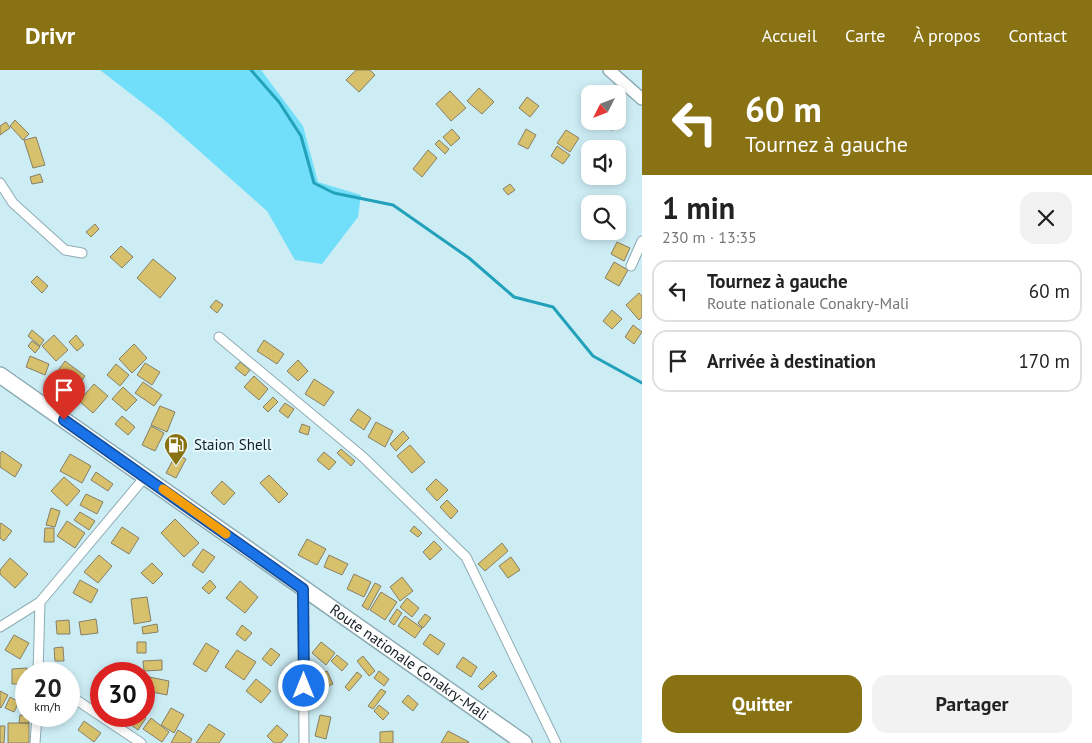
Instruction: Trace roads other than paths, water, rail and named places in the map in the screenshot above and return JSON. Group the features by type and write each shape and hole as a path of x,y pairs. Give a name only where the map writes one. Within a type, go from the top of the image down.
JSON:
{"highway":[{"name":"Route nationale Conakry-Mali","path":"0,375 524,743"}],"street":[{"path":"609,70 642,99"},
{"path":"0,183 12,203 65,250 82,253"},
{"path":"632,266 642,242"},
{"path":"219,337 363,457 466,557 556,743"},
{"path":"0,627 40,602 145,476"},
{"path":"303,589 304,743"},
{"path":"38,662 40,602"},
{"path":"80,703 141,743"},
{"path":"35,743 36,727"}],"waterway":[{"path":"251,70 279,102 301,136 314,183 334,193 393,205 469,258 514,297 553,307 593,356 642,383"}],"place":[{"name":"Staion Shell","path":"176,466"}]}
